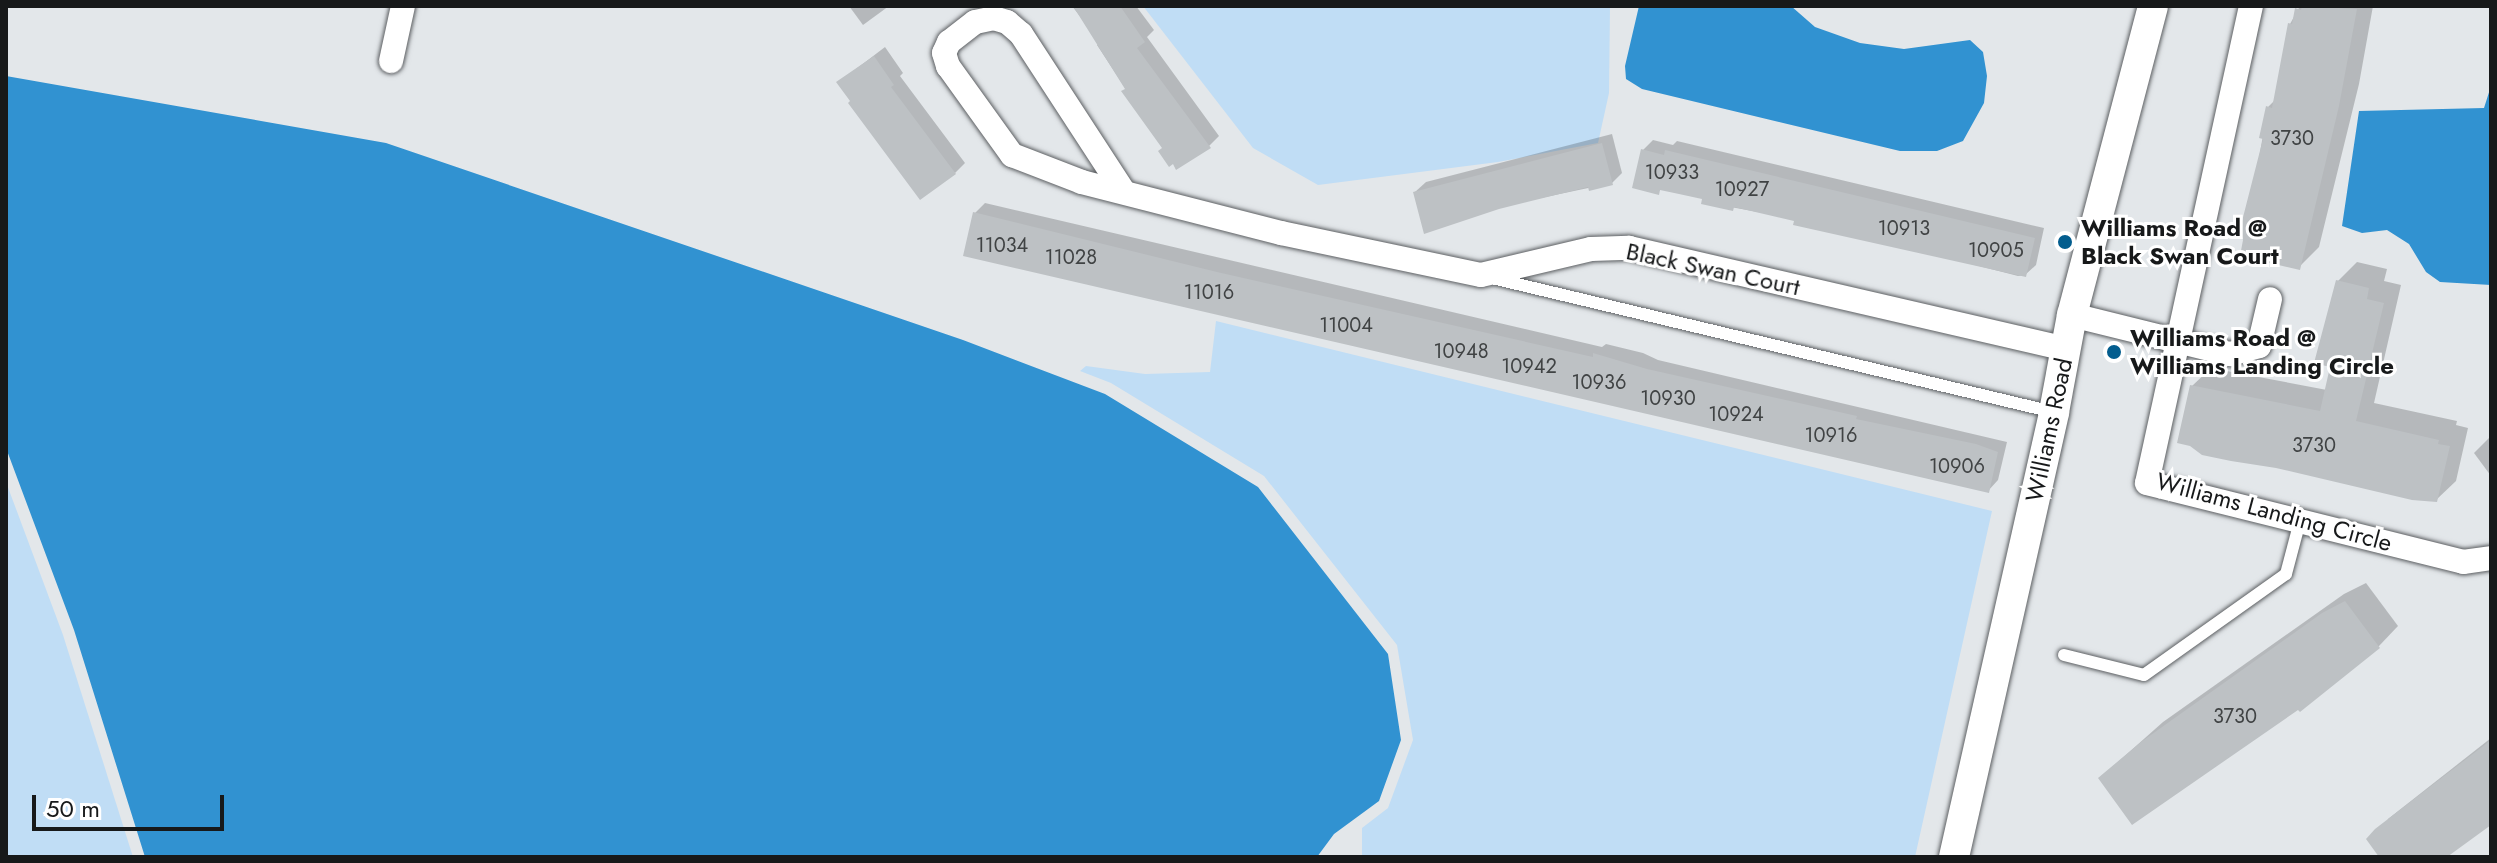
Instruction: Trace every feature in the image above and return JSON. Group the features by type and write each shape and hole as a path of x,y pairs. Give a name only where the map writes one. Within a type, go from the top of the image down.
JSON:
{"street":[{"path":"391,61 403,6"},
{"name":"Williams Road","path":"1954,857 2054,412 2072,315 2153,6"},
{"name":"Williams Landing Circle","path":"2251,6 2147,483 2463,562 2491,558"},
{"name":"Black Swan Court","path":"1124,192 1021,34 1007,22 994,18 975,22 949,42 944,53 948,66 1012,155 1082,182 1281,233 1481,275 1591,249 1629,248 2067,349"},
{"path":"2072,315 2230,354 2259,346 2270,299"}],"lane":[{"path":"1481,275 2054,412"},
{"path":"2064,655 2144,675 2286,574 2300,521"}],"shaded area":[{"path":"1143,6 1610,6 1609,93 1598,143 1498,162 1318,185 1253,148"},
{"path":"1216,321 1992,511 1915,857 1362,857 1362,828 1388,808 1413,740 1397,645 1264,476 1111,383 1080,371 1086,366 1145,374 1210,372"},
{"path":"6,482 63,635 133,857 6,857"}],"water":[{"path":"1639,6 1791,6 1815,27 1860,43 1904,49 1970,40 1983,52 1987,76 1984,103 1963,141 1937,151 1900,151 1642,89 1626,79 1625,66"},
{"path":"6,76 386,143 963,340 1105,394 1258,487 1388,654 1401,740 1379,801 1334,834 1317,857 145,857 74,630 6,448"},
{"path":"2491,86 2491,285 2440,282 2426,272 2409,244 2387,230 2362,233 2342,226 2359,111 2484,108"}],"building":[{"path":"1073,6 1120,6 1145,42 1137,48 1211,148 1176,170 1173,164 1169,167 1158,151 1162,148 1121,91 1125,89"},
{"path":"2302,6 2357,9 2339,106 2300,270 2240,256 2243,240 2240,229 2263,139 2259,138 2266,106 2272,108 2288,23 2292,24 2295,8 2301,10"},
{"path":"874,56 894,85 891,87 956,174 920,200 848,103 850,101 836,82"},
{"path":"1602,143 1613,185 1589,191 1588,187 1499,209 1424,234 1413,192"},
{"path":"1641,149 1664,155 1665,150 2035,238 2026,277 1793,225 1794,221 1734,207 1733,211 1701,204 1702,199 1660,190 1659,195 1632,188"},
{"path":"973,212 1217,272 1593,357 1593,353 1647,369 1857,416 1856,419 1976,444 1998,452 1989,493 963,256"},
{"path":"2336,280 2369,288 2367,299 2384,303 2356,421 2439,440 2438,444 2450,446 2437,502 2412,500 2276,468 2202,455 2190,446 2177,443 2190,385 2320,411 2330,367 2314,363"},
{"path":"2345,601 2380,648 2300,712 2298,710 2132,825 2098,778 2141,742 2322,613"},
{"path":"2491,740 2491,825 2447,857 2379,857 2366,839 2375,829"}],"place":[{"name":"Williams Road @ Black Swan Court","path":"2065,242"},
{"name":"Williams Road @ Williams Landing Circle","path":"2114,352"}]}
